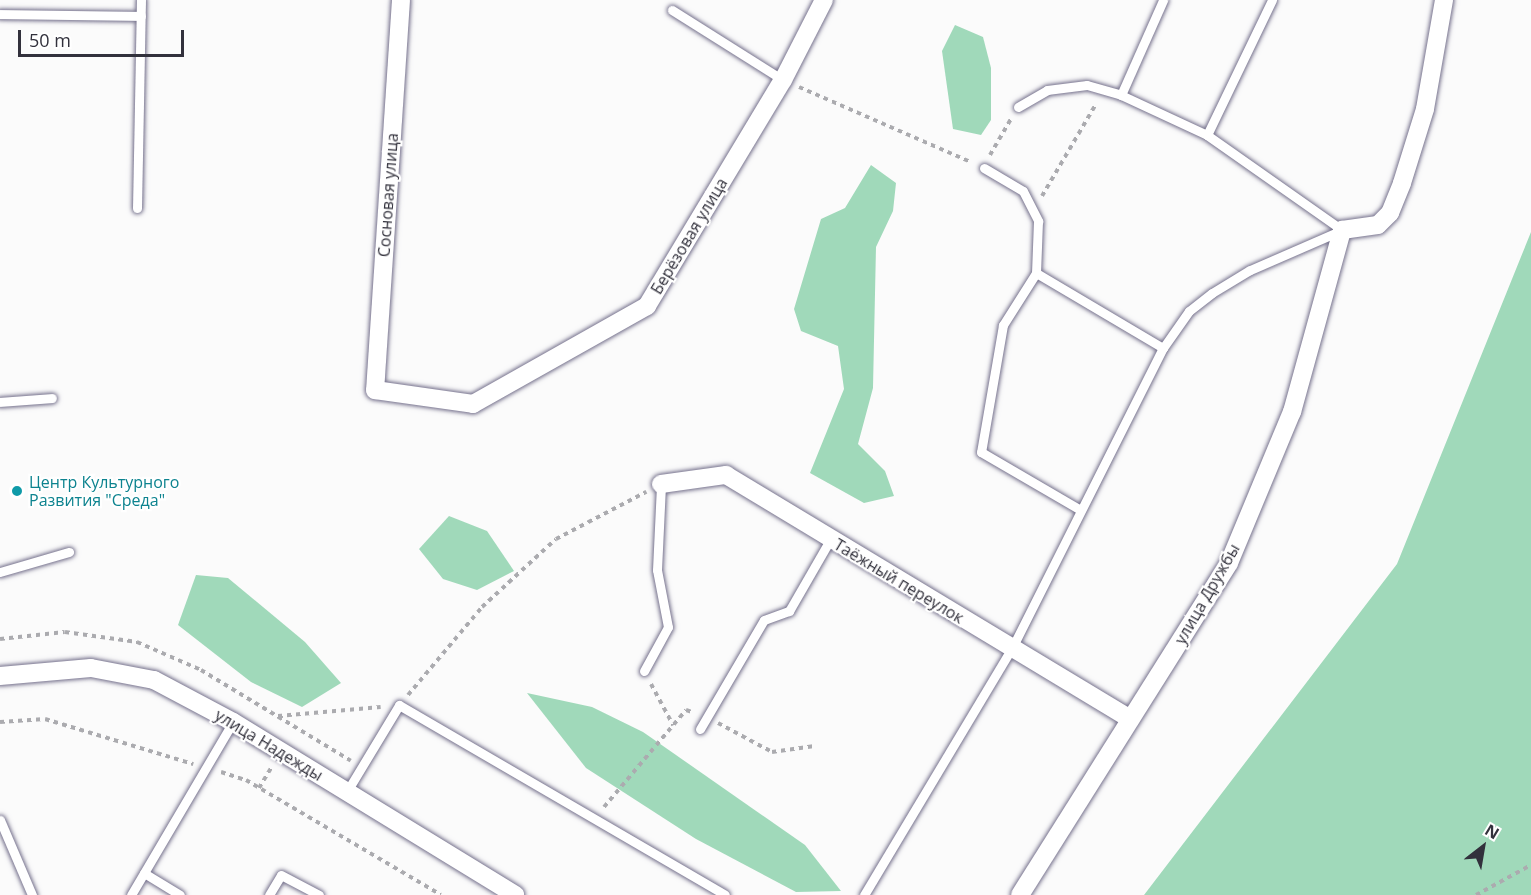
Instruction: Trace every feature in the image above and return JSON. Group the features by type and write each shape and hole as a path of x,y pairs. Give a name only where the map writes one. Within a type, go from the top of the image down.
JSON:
{"street":[{"name":"Сосновая улица","path":"375,390 401,0"},
{"name":"Берёзовая улица","path":"375,390 474,404 647,306 783,80 824,0"},
{"path":"1342,230 1378,225 1389,213 1425,109 1444,0"},
{"name":"улица Дружбы","path":"1020,895 1229,563 1292,412 1342,230"},
{"name":"Таёжный переулок","path":"661,484 726,475 830,540 1130,719"},
{"name":"улица Надежды","path":"0,676 91,668 154,681 233,722 515,895"}],"lane":[{"path":"137,208 141,0"},
{"path":"1121,95 1163,0"},
{"path":"1207,135 1272,0"},
{"path":"672,10 783,80"},
{"path":"0,14 141,16"},
{"path":"1018,107 1047,90 1087,85 1121,95 1207,135 1342,230"},
{"path":"984,168 1023,191 1038,221 1036,273 1003,326 981,452 1080,509"},
{"path":"864,895 1012,648 1163,348 1189,311 1212,293 1250,270 1342,230"},
{"path":"1036,273 1163,348"},
{"path":"0,402 52,398"},
{"path":"644,671 668,627 657,570 661,484"},
{"path":"700,729 764,620 789,610 830,540"},
{"path":"0,572 69,552"},
{"path":"346,793 399,705 724,895"},
{"path":"131,895 208,768 233,722"},
{"path":"0,820 32,895"},
{"path":"144,873 180,895"},
{"path":"269,895 281,875 319,895"}],"path":[{"path":"783,80 984,168 1018,107"},
{"path":"1033,211 1104,90"},
{"path":"278,716 399,705 482,607 556,539 661,484"},
{"path":"644,671 673,725"},
{"path":"594,819 686,710 706,717 772,752 815,746"},
{"path":"0,722 45,719 246,780 441,895"},
{"path":"1476,895 1531,865"}],"green space":[{"path":"955,25 983,37 991,68 991,120 981,135 953,129 942,51"},
{"path":"871,165 896,183 893,211 876,247 873,388 858,444 885,471 894,496 864,503 810,473 844,389 838,346 801,331 794,309 821,219 845,208"},
{"path":"1531,232 1531,895 1144,895 1397,564"},
{"path":"449,516 487,531 514,571 477,590 443,579 419,549"},
{"path":"196,575 228,578 305,642 341,683 302,707 251,682 178,625"},
{"path":"527,693 592,707 643,732 805,845 841,891 796,892 696,839 586,768"}],"place":[{"name":"Центр Культурного Развития \"Среда\"","path":"17,491"}]}
